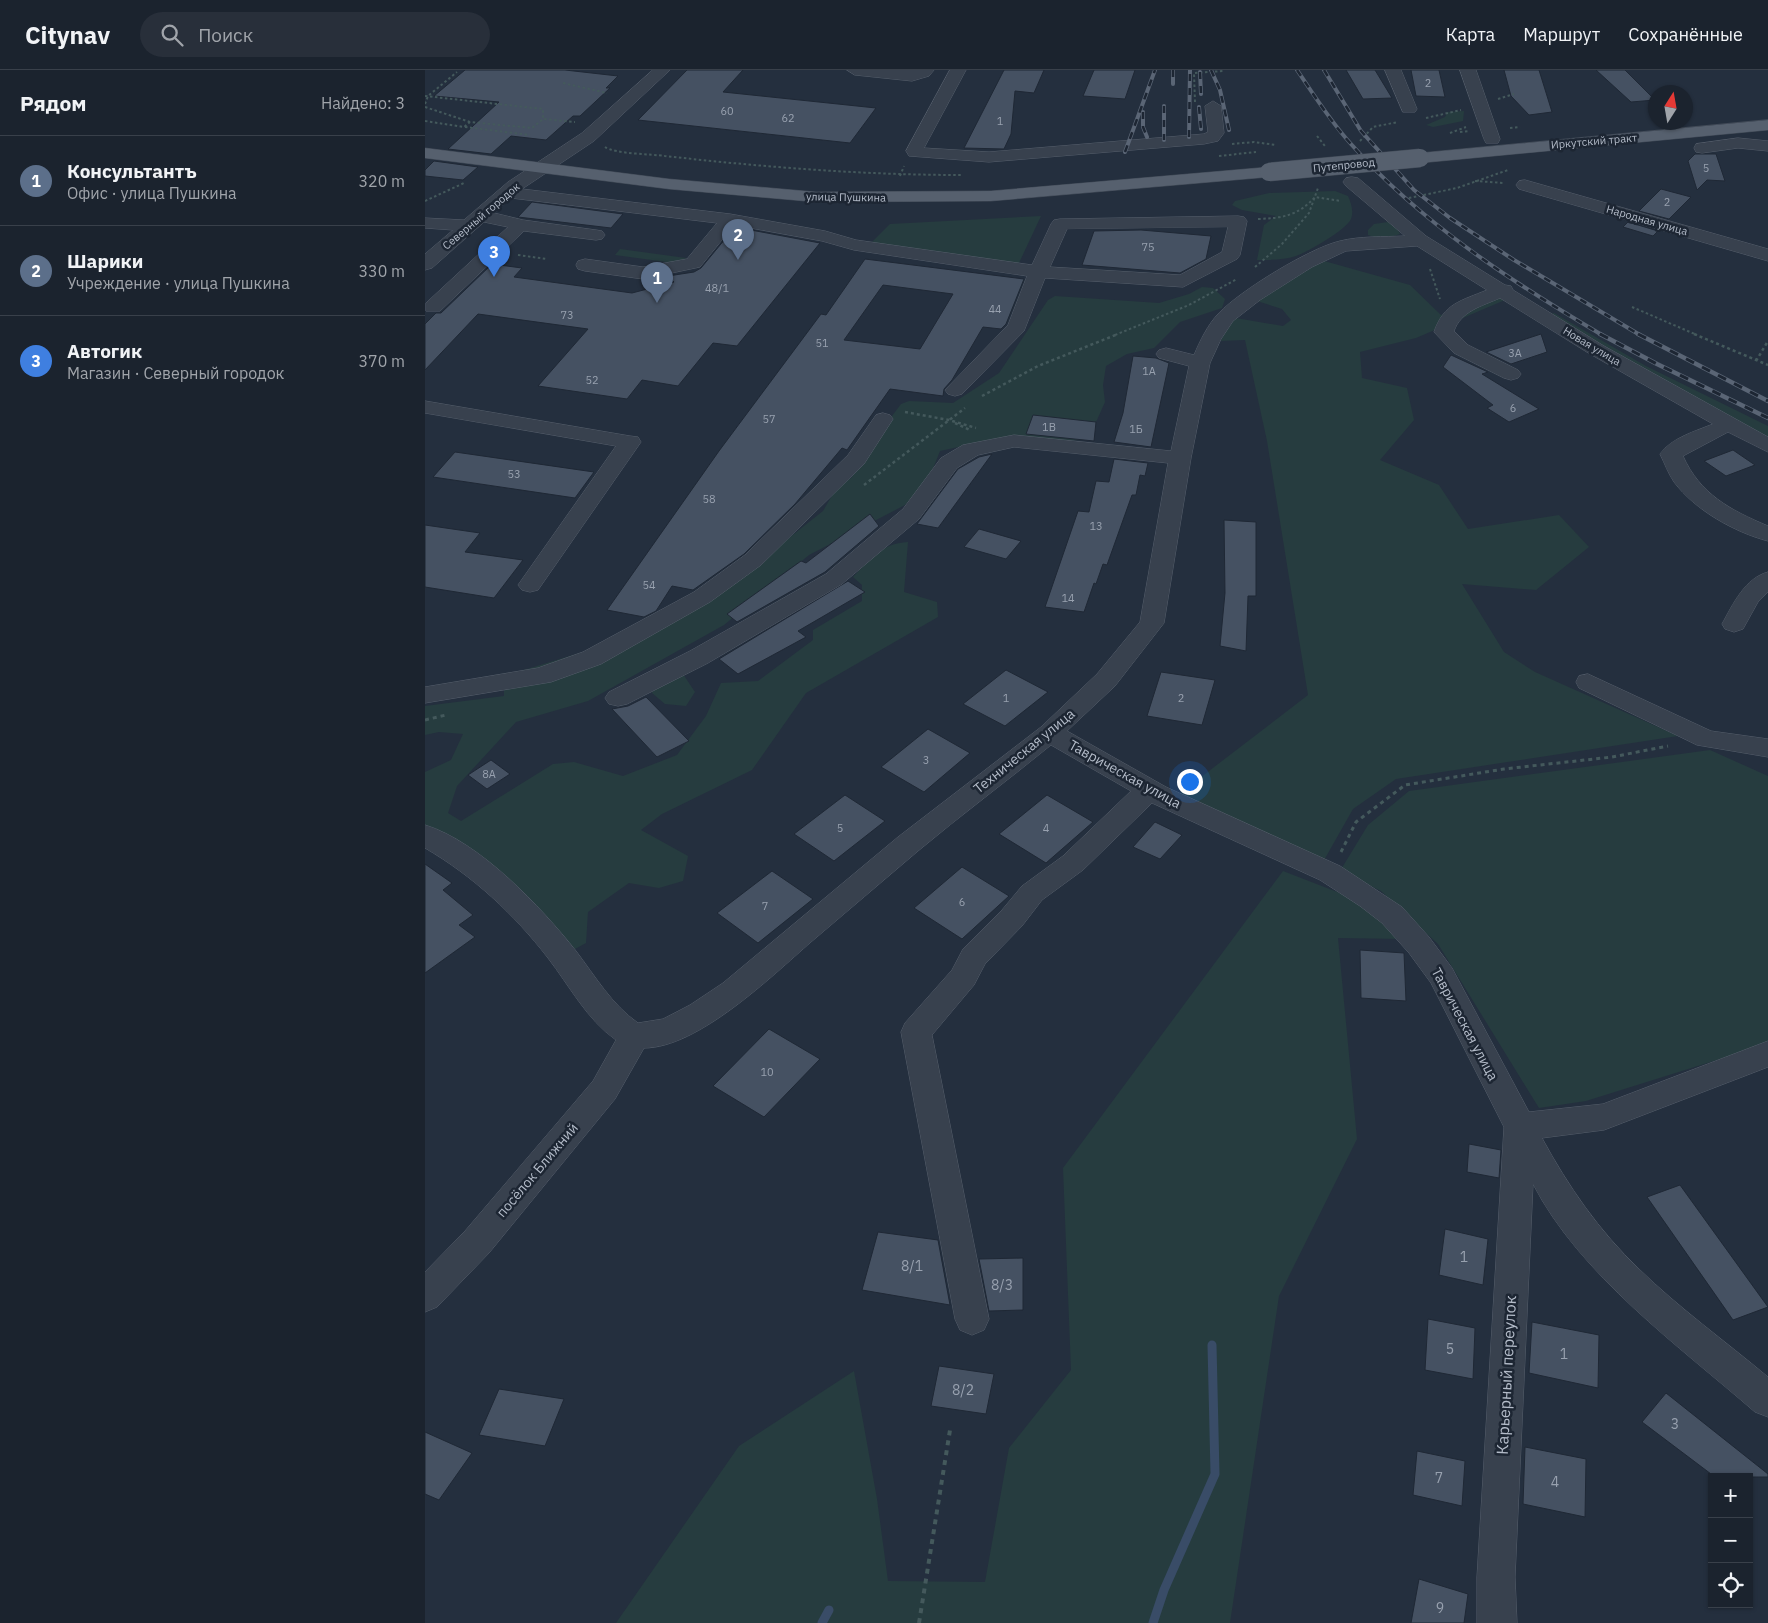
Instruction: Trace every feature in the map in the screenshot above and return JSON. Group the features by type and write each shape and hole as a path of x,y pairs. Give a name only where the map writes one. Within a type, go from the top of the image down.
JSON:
{"main road":[{"path":"1693,119 1768,112"},
{"name":"Иркутский тракт","path":"1416,152 1492,139 1648,123"},
{"name":"Иркутский тракт","path":"1416,152 1768,125"},
{"path":"425,137 464,134"},
{"path":"532,142 563,154 592,157"},
{"name":"Путепровод","path":"1262,162 1416,152"},
{"name":"улица Пушкина","path":"425,153 752,192 816,197 902,198 991,196 1262,162"},
{"name":"улица Пушкина","path":"699,170 813,182 904,185 1079,177 1262,162"}],"street":[{"name":"Северный городок","path":"425,264 507,192 588,137 662,70"},
{"path":"855,70 912,76 924,74 926,70"},
{"path":"958,70 914,151 920,154 989,157 1204,139 1212,137 1216,133 1213,106"},
{"path":"1393,70 1409,108"},
{"path":"1468,70 1492,139"},
{"path":"1702,148 1738,144 1768,146"},
{"name":"Новая улица","path":"1352,182 1377,206 1399,220 1421,240 1504,290 1597,350 1768,446"},
{"name":"Народная улица","path":"1525,185 1768,255"},
{"path":"507,192 730,219 825,236 855,245 1038,272 1183,281 1231,255 1237,221 1060,224 1038,272 1017,327 955,390"},
{"path":"1343,246 1377,206"},
{"path":"425,223 504,219 520,225 596,235"},
{"path":"585,265 643,273 693,263 730,219"},
{"path":"433,307 520,225"},
{"path":"1343,246 1421,240"},
{"name":"Техническая улица","path":"635,1035 651,1035 667,1030 707,1010 734,991 908,844 1050,733 1105,680 1153,624 1180,458 1200,363 1211,339 1227,317 1253,296 1305,262 1343,246"},
{"path":"1504,290 1467,305 1449,318 1444,332 1461,349 1511,374"},
{"path":"1166,354 1200,363"},
{"path":"425,407 630,442 530,585"},
{"path":"425,695 542,676 591,658 702,597 753,560 856,459 883,419"},
{"path":"1729,424 1684,445 1671,454 1682,478 1711,505 1732,520 1768,534"},
{"path":"618,698 699,657 835,579 911,514 949,463 971,450 1014,441 1180,458"},
{"path":"1734,624 1748,598 1768,579"},
{"path":"1588,682 1706,739 1768,748"},
{"name":"Таврическая улица","path":"1050,733 1149,790 1330,873 1370,898 1392,915 1419,945 1442,976 1553,1190 1572,1217 1627,1280 1768,1400"},
{"path":"972,1320 916,1032 964,977 973,957 1012,918 1032,893 1073,863 1149,790"},
{"path":"425,835 450,848 509,896 551,941 612,1020 635,1035"},
{"name":"посёлок Ближний","path":"425,1296 477,1242 605,1090 635,1035"},
{"path":"1520,1127 1604,1117 1768,1054"},
{"name":"Карьерный переулок","path":"1497,1623 1495,1577 1520,1127"}],"path":[{"path":"457,72 427,96 425,106 470,122 532,128 543,119 579,123 565,134 608,140 604,144 607,150 773,168 900,176 967,175"},
{"path":"563,83 596,92 635,95"},
{"path":"427,96 543,109 543,119"},
{"path":"425,122 464,134 532,142"},
{"path":"464,134 470,122"},
{"path":"1450,133 1469,124"},
{"path":"1216,156 1262,162"},
{"path":"900,176 904,166"},
{"path":"1432,195 1509,170"},
{"path":"1248,273 1283,244 1309,213 1321,181"},
{"path":"1472,181 1525,185"},
{"path":"425,201 464,183"},
{"path":"1315,198 1377,206"},
{"path":"1237,221 1283,218 1303,212 1315,198"},
{"path":"1421,240 1435,287 1449,318"},
{"path":"977,400 1038,366 1189,305 1240,277"},
{"path":"1632,307 1768,365"},
{"path":"1756,360 1768,341"},
{"path":"862,486 970,405"},
{"path":"905,412 957,422"},
{"path":"425,720 453,713"},
{"path":"1330,873 1356,822 1405,785 1504,769 1612,756 1706,739"},
{"path":"919,1623 950,1430"}],"green space":[{"path":"1464,111 1463,121 1433,127 1426,125 1445,117 1448,112"},
{"path":"1335,191 1348,196 1352,213 1348,224 1318,245 1296,256 1282,259 1257,260 1264,225 1276,216 1242,210 1232,205 1235,201 1269,193"},
{"path":"1041,216 1019,263 1012,264 871,243 890,224"},
{"path":"1388,222 1396,226 1400,234 1384,238 1368,235 1368,230 1374,224"},
{"path":"620,249 686,258 681,264 615,255"},
{"path":"1317,259 1410,285 1441,315 1494,291 1505,300 1416,338 1360,352 1362,378 1407,388 1414,420 1380,460 1439,485 1468,529 1559,515 1589,547 1536,590 1462,584 1504,652 1535,672 1678,736 1396,779 1353,809 1323,862 1179,794 1308,695 1267,441 1245,340 1221,341 1230,317 1283,326 1291,320 1282,309 1257,301"},
{"path":"1202,287 1213,288 1225,299 1222,308 1180,322 1154,348 1127,354 1106,366 1103,385 1105,402 1097,420 1083,440 972,444 940,451 928,481 905,505 809,555 724,625 588,701 516,722 457,786 448,813 461,821 553,764 574,762 623,776 677,755 706,716 721,683 758,681 813,640 813,630 862,601 862,585 853,577 883,549 898,543 908,542 904,592 937,602 938,617 806,693 752,770 662,814 641,830 688,856 683,881 659,888 629,883 588,912 586,943 575,949 519,894 425,825 425,772 451,760 463,734 439,732 425,735 425,706 504,696 504,676 593,649 742,575 823,511 837,487 851,478 870,453 886,424 901,404 909,401 953,403 999,373 1048,300 1055,296 1159,303 1189,294"},
{"path":"1554,313 1646,366 1768,426 1768,439 1734,422 1550,315"},
{"path":"683,674 695,692 686,706 665,704 652,693 655,687"},
{"path":"1710,750 1768,776 1768,1044 1586,1101 1539,1108 1438,944 1381,891 1340,871 1368,825 1409,791"},
{"path":"1283,871 1363,902 1406,939 1338,938 1357,1139 1279,1296 1230,1623 616,1623 739,1446 854,1371 877,1499 888,1581 985,1582 1009,1448 1071,1370 1063,1168"}],"building":[{"path":"465,70 565,70 618,76 606,88 610,88 580,116 573,116 546,140 511,136 491,154 448,149 499,102 434,96"},
{"path":"687,70 743,70 723,92 876,108 850,143 638,120"},
{"path":"1004,70 1044,70 1034,93 1015,91 1011,134 1004,149 964,148"},
{"path":"1094,70 1135,70 1125,99 1083,96"},
{"path":"1346,70 1375,70 1392,98 1363,99"},
{"path":"1411,70 1439,70 1445,97 1416,96"},
{"path":"1504,70 1539,70 1552,112 1529,115 1511,96"},
{"path":"1596,70 1625,70 1648,93 1648,101 1631,102"},
{"path":"1695,154 1716,154 1725,181 1707,180 1697,190 1688,161"},
{"path":"434,161 478,167 463,180 425,176 425,170"},
{"path":"1661,189 1691,197 1669,219 1639,211"},
{"path":"532,202 623,214 611,228 518,217"},
{"path":"1628,222 1658,231 1653,236 1623,227"},
{"path":"735,227 820,243 737,346 713,343 678,386 642,380 627,399 538,386 588,329 478,314 425,370 425,324 436,313 441,313 492,264 522,268 514,277 632,293 674,282 668,276 694,272 701,268"},
{"path":"1141,230 1211,236 1206,259 1180,273 1082,265 1094,231"},
{"path":"865,259 1024,279 1006,324 1001,329 983,327 952,380 944,389 943,396 890,389 847,450 842,448 795,504 744,554 693,590 672,586 656,611 644,617 607,610 719,451 821,314 826,315","holes":["883,285 953,294 920,349 844,340"]},
{"path":"1541,334 1547,352 1511,364 1486,352"},
{"path":"1451,355 1488,372 1482,374 1539,409 1509,422 1487,408 1493,405 1443,367"},
{"path":"1133,356 1156,358 1169,363 1151,447 1114,442 1123,413"},
{"path":"1033,415 1096,422 1094,441 1026,434"},
{"path":"1733,450 1755,465 1726,476 1704,461"},
{"path":"455,452 594,472 575,498 433,477"},
{"path":"992,454 938,528 917,524 958,469 979,457"},
{"path":"1114,459 1148,463 1145,476 1140,475 1136,495 1132,495 1107,565 1103,564 1084,612 1045,607 1078,511 1089,512 1096,481 1109,482"},
{"path":"870,514 879,526 825,572 737,622 727,614 801,561 806,563"},
{"path":"1224,520 1256,522 1256,596 1248,596 1246,651 1220,646 1225,593"},
{"path":"425,525 480,533 465,552 523,560 494,598 425,587"},
{"path":"979,529 1021,541 1006,559 964,547"},
{"path":"848,581 865,592 798,631 806,637 738,674 719,659"},
{"path":"1006,670 1048,692 1005,726 963,704"},
{"path":"1161,672 1215,680 1202,725 1147,716"},
{"path":"646,697 689,741 657,757 612,709 628,706"},
{"path":"928,729 970,753 924,792 881,767"},
{"path":"491,760 510,774 487,789 468,775"},
{"path":"845,795 885,821 834,861 794,834"},
{"path":"1047,795 1093,822 1046,863 999,834"},
{"path":"1155,822 1182,835 1160,859 1133,847"},
{"path":"425,864 452,883 443,890 473,915 459,925 475,937 425,973"},
{"path":"962,867 1009,896 962,939 914,908"},
{"path":"772,871 813,899 758,943 717,913"},
{"path":"1360,950 1404,953 1406,1001 1361,998"},
{"path":"769,1029 820,1059 764,1117 713,1086"},
{"path":"1469,1144 1501,1150 1499,1178 1467,1172"},
{"path":"1680,1185 1768,1307 1733,1320 1647,1197"},
{"path":"1445,1229 1488,1239 1483,1285 1439,1275"},
{"path":"878,1232 938,1240 950,1305 862,1290"},
{"path":"1023,1258 1023,1310 989,1311 979,1259"},
{"path":"1428,1319 1475,1328 1473,1379 1425,1370"},
{"path":"1532,1322 1599,1335 1598,1388 1529,1373"},
{"path":"939,1366 994,1374 986,1414 931,1406"},
{"path":"499,1389 564,1399 545,1446 479,1435"},
{"path":"1666,1393 1768,1474 1768,1477 1753,1477 1753,1473 1710,1473 1642,1422"},
{"path":"425,1432 472,1453 439,1500 425,1494"},
{"path":"1525,1447 1586,1459 1585,1517 1523,1504"},
{"path":"1417,1451 1465,1461 1462,1506 1413,1495"},
{"path":"1419,1579 1468,1594 1464,1623 1411,1623"}],"waterway":[{"path":"1153,1623 1164,1590 1215,1474 1212,1345"},
{"path":"822,1623 829,1610"}],"railway":[{"path":"1125,152 1155,70"},
{"path":"1173,70 1173,84"},
{"path":"1189,137 1190,70"},
{"path":"1211,70 1220,90 1229,130"},
{"path":"1297,70 1343,135 1378,173 1407,200 1437,225 1501,272 1602,335"},
{"path":"1324,70 1361,131 1414,190 1450,218 1514,260 1640,335"},
{"path":"1200,72 1201,94"},
{"path":"1164,106 1164,140"},
{"path":"1199,107 1201,129"},
{"path":"1143,112 1143,127 1147,137"},
{"path":"1600,334 1768,418"},
{"path":"1638,334 1768,401"}],"place":[{"name":"Шарики","path":"738,260"},
{"name":"Автогик","path":"494,277"},
{"name":"Консультантъ","path":"657,303"}]}
